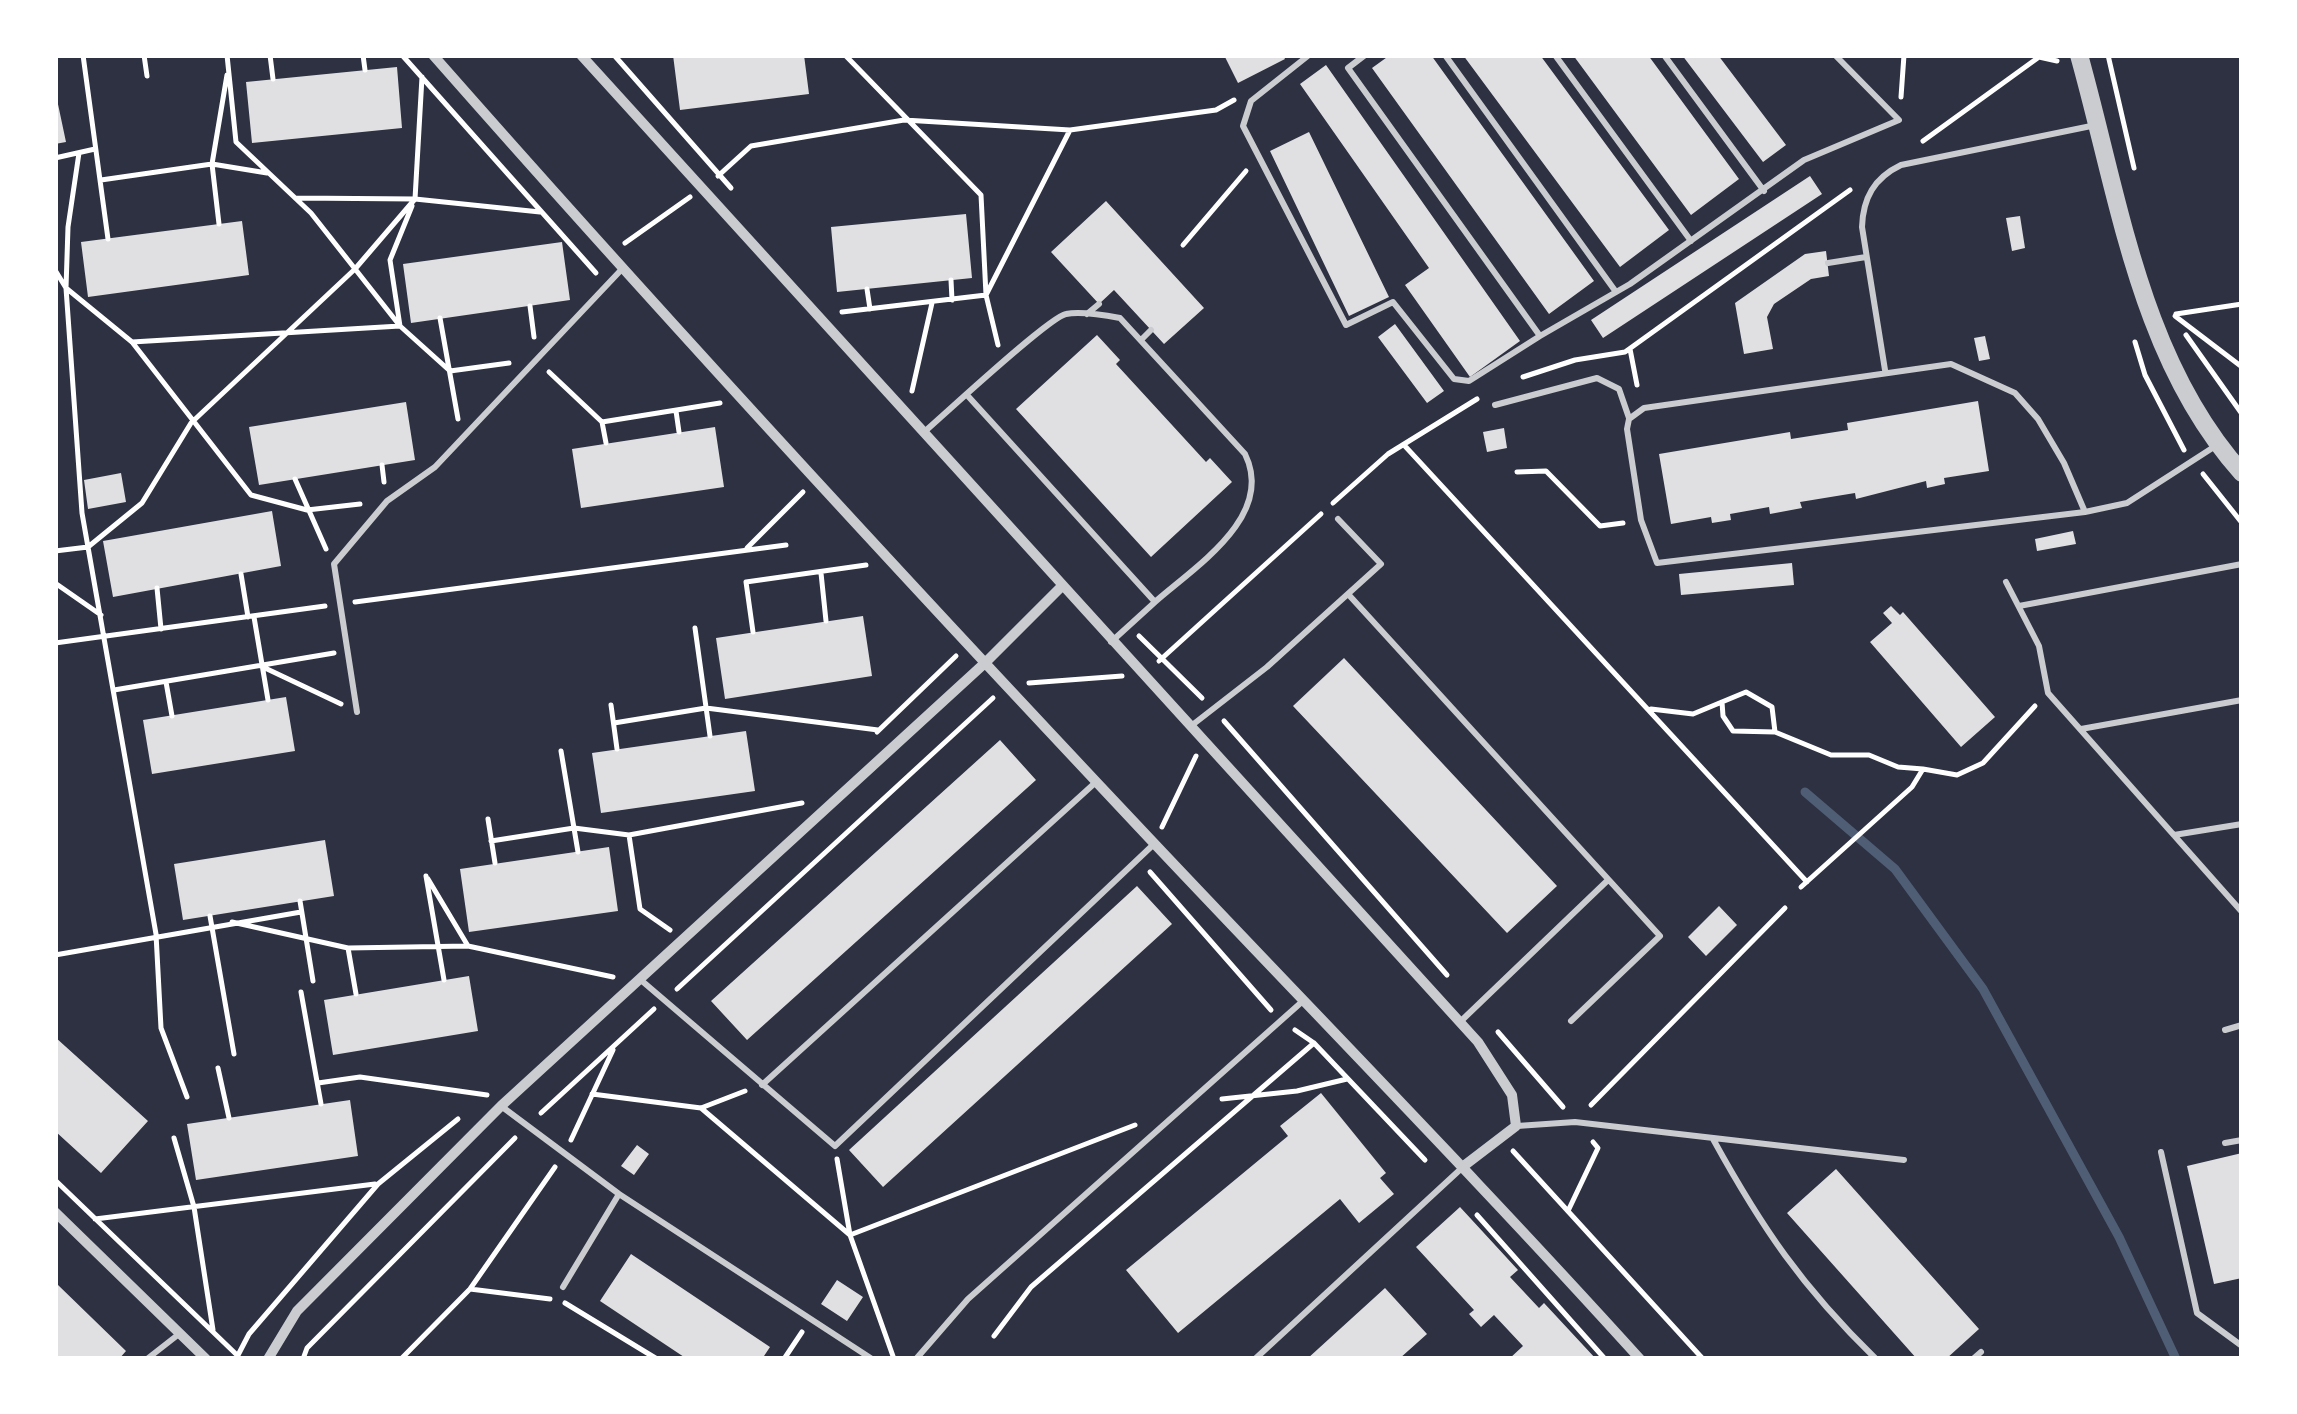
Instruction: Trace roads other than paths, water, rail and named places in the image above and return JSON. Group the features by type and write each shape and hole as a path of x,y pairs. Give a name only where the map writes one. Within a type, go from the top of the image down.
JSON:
{"street":[{"path":"433,55 608,254 1096,782 1465,1165 1640,1359"},
{"path":"581,55 1061,588 1460,1022 1512,1095 1516,1126 1465,1165"},
{"path":"2079,55 2134,260 2160,338 2217,445 2242,473"},
{"path":"268,1359 297,1311 501,1106 642,981 1061,588"},
{"path":"55,1212 206,1359"}],"lane":[{"path":"1309,55 1251,101 1242,126 1346,325 1394,302 1454,379 1469,381 1616,292 1804,160 1899,120 1835,55"},
{"path":"1365,55 1348,68 1540,336"},
{"path":"1445,55 1616,292"},
{"path":"1555,55 1691,242"},
{"path":"1664,55 1764,191"},
{"path":"1886,370 1866,257 1862,209 1884,173 1901,165 2099,124"},
{"path":"1828,263 1866,257"},
{"path":"357,712 334,564 387,500 434,467 622,269"},
{"path":"1086,314 1099,304"},
{"path":"922,434 1057,318 1086,314 1120,318 1245,454 1251,474 1238,528 1111,642"},
{"path":"1141,340 1151,330"},
{"path":"1629,419 1641,409 1886,370 1951,364 2015,392 2038,419 2064,463 2084,512"},
{"path":"1495,405 1597,378 1619,389 1629,419 1626,430 1641,520 1658,564 2084,512 2126,502 2217,445"},
{"path":"967,395 1155,602"},
{"path":"1190,727 1381,564 1338,519"},
{"path":"2019,606 2242,564"},
{"path":"2006,582 2039,646 2048,693 2242,912"},
{"path":"1348,594 1660,936 1571,1021"},
{"path":"2080,729 2242,700"},
{"path":"762,1085 1096,782"},
{"path":"2174,835 2242,824"},
{"path":"642,981 835,1146 1154,843"},
{"path":"1460,1022 1608,880"},
{"path":"916,1359 968,1300 1304,1000"},
{"path":"2225,1030 2242,1026"},
{"path":"501,1106 618,1194 872,1359"},
{"path":"1516,1126 1575,1122 1904,1160"},
{"path":"1712,1138 1762,1227 1826,1311 1876,1359"},
{"path":"2225,1143 2242,1140"},
{"path":"2161,1152 2197,1313 2242,1346"},
{"path":"1255,1359 1465,1165"},
{"path":"563,1287 618,1194"},
{"path":"147,1359 180,1333"},
{"path":"1972,1359 1981,1352"}],"waterway":[{"path":"1805,792 1895,869 1983,989 2119,1237 2176,1359"}]}
